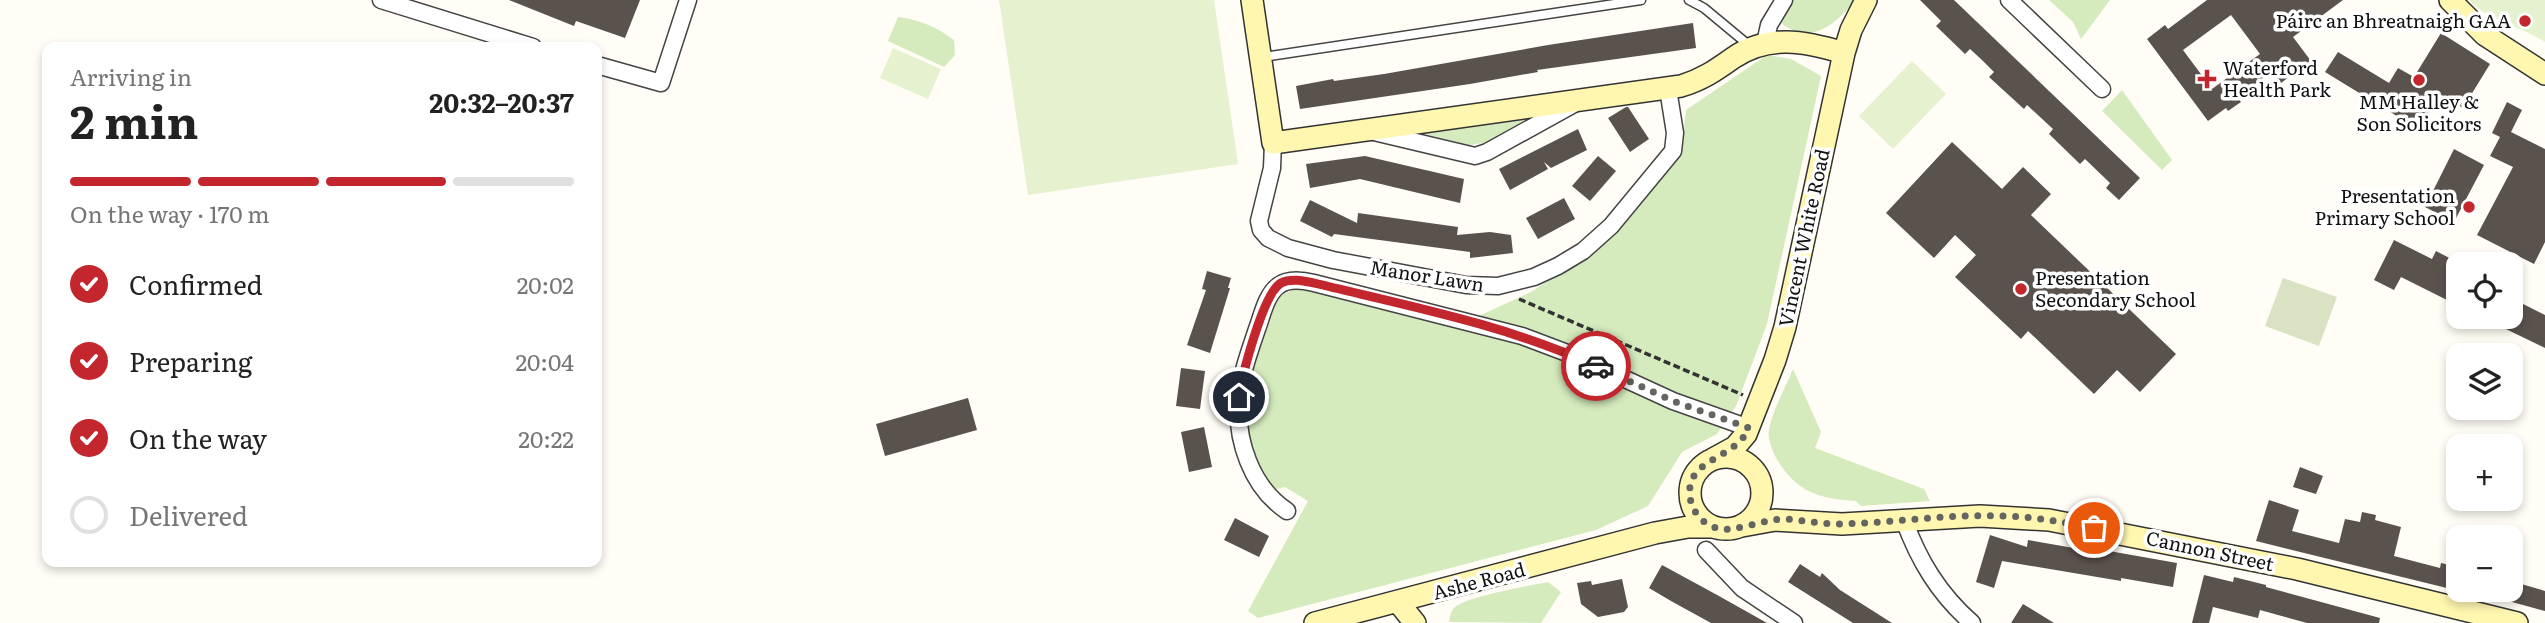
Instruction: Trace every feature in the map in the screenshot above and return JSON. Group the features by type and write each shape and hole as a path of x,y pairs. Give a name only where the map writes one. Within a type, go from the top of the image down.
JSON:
{"main road":[{"path":"1252,0 1273,143 1668,89 1706,78 1758,45 1802,43 1844,53"},
{"name":"Vincent White Road","path":"1713,459 1738,444 1749,428 1775,360 1785,327 1844,53 1851,30 1866,0"},
{"path":"2450,0 2492,40 2545,75"},
{"path":"1749,428 1746,444 1756,474 1762,496 1758,510 1742,526 1727,529 1712,527 1696,513 1690,500 1691,485 1696,472 1713,459 1734,457 1756,474"},
{"name":"Cannon Street","path":"1756,474 1784,506 1800,517 1814,522"},
{"name":"Ashe Road","path":"1642,536 1658,528 1678,512 1691,485"},
{"name":"Cannon Street","path":"1742,526 1775,520 1842,524 1998,516 2049,520 2297,569 2517,623"},
{"name":"Ashe Road","path":"1315,623 1642,536 1688,527 1712,527"},
{"path":"1398,602 1415,623"}],"street":[{"path":"381,0 517,42"},
{"path":"602,66 662,83 688,0"},
{"path":"1758,45 1784,0"},
{"path":"2009,0 2102,89"},
{"name":"Manor Lawn","path":"1273,143 1272,168 1259,221 1261,230 1268,238 1300,252 1333,260 1487,287 1522,281 1558,267 1594,242 1611,226 1673,151 1675,133 1668,89"},
{"path":"1370,130 1475,156 1488,152 1579,101"},
{"path":"1287,510 1266,493 1255,475 1244,447 1238,409 1243,377 1268,300 1277,286 1289,281 1306,281 1522,336 1575,356 1673,401 1749,428"},
{"path":"1903,520 1931,578 1972,623"},
{"path":"1706,550 1742,588 1794,623"}],"lane":[{"path":"1260,57 1641,0"},
{"path":"1689,0 1758,45"}],"path":[{"path":"1487,287 1759,402"}],"green space":[{"path":"999,0 1214,0 1238,164 1028,195"},
{"path":"1791,0 1855,0 1840,17 1822,30 1802,33 1781,23 1783,10"},
{"path":"2049,0 2110,0 2081,39 2073,22"},
{"name":"Páirc an Bhreatnaigh GAA","path":"2469,0 2545,0 2545,42 2495,18"},
{"path":"898,17 928,25 948,35 954,40 955,55 944,67 888,41"},
{"path":"893,48 941,69 928,99 880,78"},
{"path":"1767,55 1791,59 1821,76 1767,324 1736,406 1717,434 1682,452 1648,506 1596,530 1258,618 1248,611 1308,501 1285,487 1269,491 1249,445 1244,383 1279,296 1297,288 1457,326 1531,292 1613,236 1681,155 1686,110"},
{"path":"1912,61 1946,94 1893,149 1859,116"},
{"path":"2122,90 2172,160 2162,170 2102,111"},
{"path":"1532,117 1528,124 1483,143 1469,145 1422,133"},
{"path":"2283,278 2337,297 2319,346 2265,326"},
{"path":"1793,369 1821,432 1815,448 1924,489 1930,501 1861,506 1856,501 1830,498 1808,491 1791,478 1775,456 1769,433 1773,415"},
{"path":"1548,582 1561,592 1541,623 1449,622 1455,607 1462,603"}],"building":[{"path":"509,0 640,0 625,38 576,21 574,26"},
{"path":"1920,0 1954,0 2140,178 2119,200 2106,188 2110,183 2085,159 2080,164 2049,134 2053,129 2027,105 2024,109 1989,77 1994,72 1982,60 1970,49 1965,54 1936,26 1941,21"},
{"path":"2207,0 2343,0 2293,37 2311,61 2281,83 2273,71 2237,97 2241,102 2228,111 2226,108 2208,121 2147,39 2165,25 2168,29","holes":["2231,15 2260,54 2212,89 2183,50"]},
{"path":"1693,23 1696,48 1537,70 1538,72 1470,84 1300,109 1296,86"},
{"name":"MM Halley & Son Solicitors","path":"2441,33 2490,64 2463,108 2440,94 2418,129 2325,72 2338,52 2389,83 2398,68 2414,77"},
{"path":"2507,102 2522,110 2511,132 2545,149 2545,242 2534,264 2523,258 2523,252 2510,252 2477,235 2513,167 2490,156 2500,137 2492,133"},
{"path":"1626,107 1649,139 1630,152 1608,118"},
{"path":"1578,129 1587,150 1551,168 1544,162 1548,169 1510,190 1499,169"},
{"path":"1952,142 2002,189 2023,167 2051,194 2031,215 2176,354 2140,392 2117,370 2094,394 2028,331 2021,339 1955,277 1976,255 1955,235 1934,258 1886,213"},
{"path":"2454,149 2484,165 2454,222 2425,207"},
{"path":"1365,156 1464,179 1460,203 1360,179 1310,188 1306,164"},
{"path":"1598,156 1616,171 1590,201 1572,186"},
{"path":"1564,198 1575,219 1538,239 1526,218"},
{"path":"1310,200 1357,223 1358,213 1458,227 1457,235 1490,232 1511,235 1513,253 1470,258 1470,252 1334,234 1332,237 1300,221"},
{"path":"2394,240 2432,259 2436,251 2446,256 2446,300 2401,277 2394,290 2374,280"},
{"path":"1207,271 1231,278 1210,353 1187,345 1206,290 1202,289"},
{"path":"2523,304 2545,315 2545,348 2506,329 2523,329"},
{"path":"1181,368 1205,371 1200,409 1176,406"},
{"path":"968,398 977,430 885,456 876,424"},
{"path":"1204,427 1212,467 1189,472 1181,432"},
{"path":"2300,467 2323,476 2316,494 2293,487"},
{"path":"2269,500 2299,510 2292,531 2339,543 2345,519 2360,522 2362,512 2376,515 2375,520 2401,527 2394,556 2440,568 2441,563 2446,564 2446,588 2256,541"},
{"path":"1235,518 1269,536 1259,557 1224,540"},
{"path":"1990,535 2027,547 2028,540 2177,563 2173,587 2002,561 1994,588 1976,582"},
{"path":"1800,564 1820,577 1822,573 1840,590 1892,623 1853,623 1788,582"},
{"path":"1662,565 1767,623 1711,623 1671,601 1649,588"},
{"path":"2204,575 2233,582 2234,577 2266,585 2380,618 2379,623 2307,623 2260,610 2258,618 2213,607 2209,623 2192,623"},
{"path":"1622,579 1628,607 1624,612 1598,617 1581,604 1577,583 1591,581 1592,585"},
{"path":"2523,585 2545,591 2545,611 2512,602 2523,602"},
{"path":"2023,604 2033,610 2054,623 2011,623"}],"way so far":[{"path":"1596,366 1673,401 1749,428 1738,444 1729,452 1706,463 1693,479 1690,493 1692,506 1700,518 1712,527 1732,529 1775,520 1835,524 1963,516 2012,516 2094,528"}],"place":[{"name":"Páirc an Bhreatnaigh GAA","path":"2525,21"},
{"name":"Waterford Health Park","path":"2207,79"},
{"name":"MM Halley & Son Solicitors","path":"2419,80"},
{"name":"Presentation Primary School","path":"2469,207"},
{"name":"Presentation Secondary School","path":"2021,289"}],"route":[{"path":"1239,397 1256,332 1268,300 1277,286 1298,280 1522,336 1596,366"}]}
